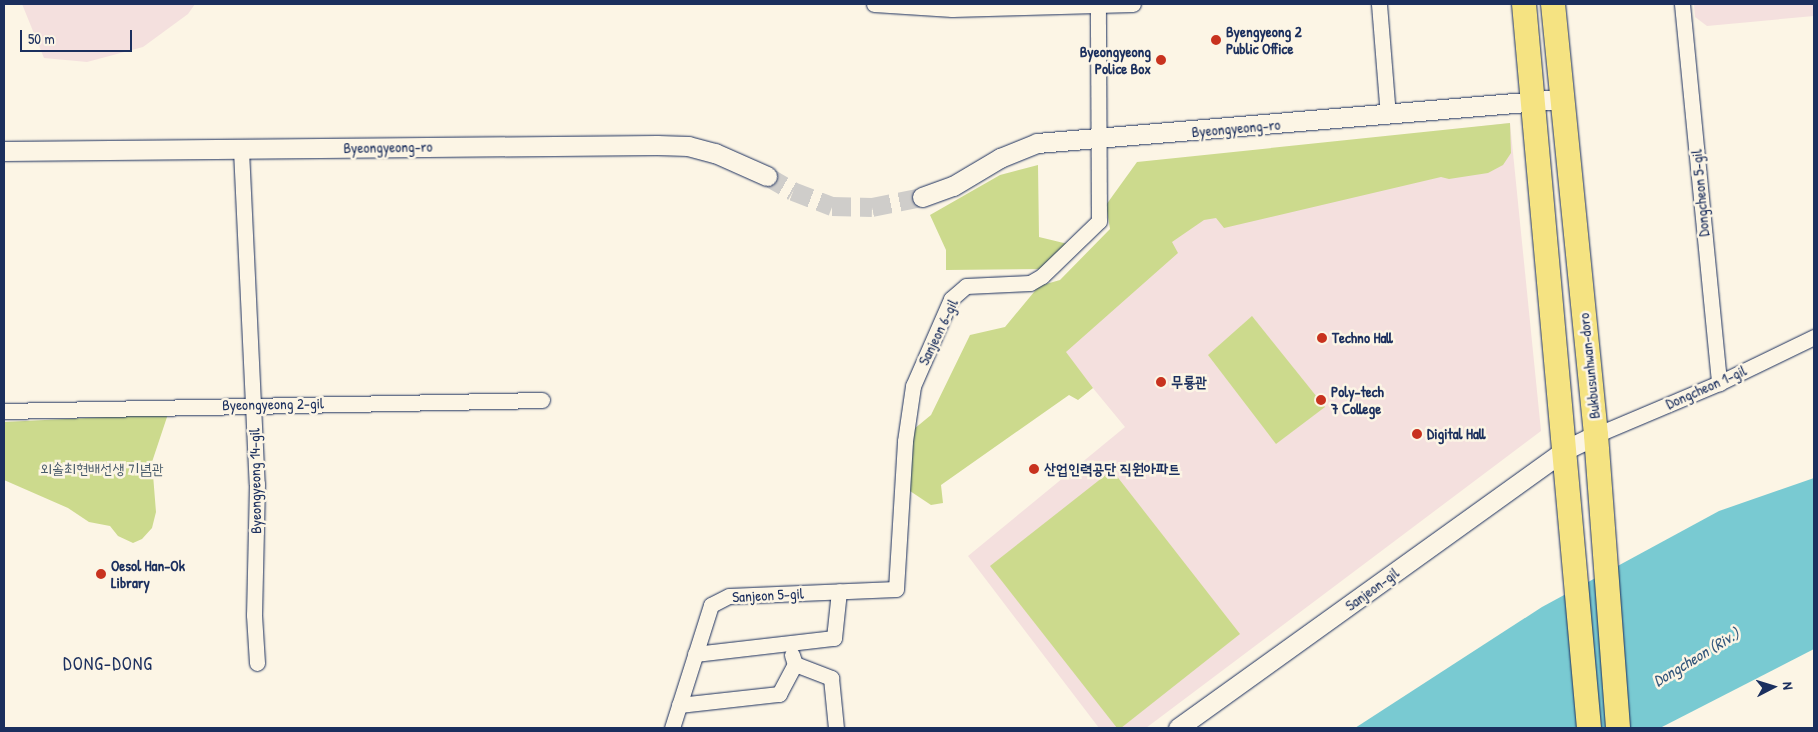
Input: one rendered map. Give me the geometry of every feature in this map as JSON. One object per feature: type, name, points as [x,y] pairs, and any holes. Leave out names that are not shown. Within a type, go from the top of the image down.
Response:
[{"type":"main road","name":"Bukbusunhwan-doro","points":[[1524,4],[1589,728]]},
{"type":"main road","name":"Bukbusunhwan-doro","points":[[1554,4],[1596,435],[1618,728]]},
{"type":"street","points":[[874,4],[952,6],[1133,4]]},
{"type":"street","points":[[1379,4],[1388,114]]},
{"type":"street","name":"Dongcheon 5-gil","points":[[1682,4],[1719,383]]},
{"type":"street","name":"Sanjeon 6-gil","points":[[896,589],[904,441],[912,386],[951,299],[966,286],[1030,283],[1094,227],[1100,213],[1098,5]]},
{"type":"street","name":"Byeongyeong-ro","points":[[922,197],[953,186],[1025,146],[1562,99]]},
{"type":"street","name":"Byeongyeong-ro","points":[[4,151],[240,150],[657,144],[688,146],[715,153],[767,176]]},
{"type":"street","name":"Byeongyeong 14-gil","points":[[240,150],[257,484],[254,615],[257,663]]},
{"type":"street","name":"Dongcheon 1-gil","points":[[1596,435],[1719,383],[1814,337]]},
{"type":"street","name":"Byeongyeong 2-gil","points":[[4,411],[253,404],[542,400]]},
{"type":"street","name":"Sanjeon-gil","points":[[1178,728],[1565,450],[1596,435]]},
{"type":"street","name":"Sanjeon 5-gil","points":[[672,728],[711,605],[728,596],[896,589]]},
{"type":"street","points":[[695,654],[834,638],[839,592]]},
{"type":"street","points":[[679,705],[779,694],[795,664],[789,644]]},
{"type":"street","points":[[795,664],[831,678],[836,728]]},
{"type":"shaded area","points":[[22,4],[195,4],[188,14],[143,47],[87,62],[44,58]]},
{"type":"shaded area","points":[[1694,4],[1814,4],[1814,16],[1707,26],[1695,17]]},
{"type":"shaded area","name":"Poly-tech 7 College","points":[[1510,123],[1541,431],[1146,728],[1099,728],[968,556],[1125,427],[1064,353],[1171,242],[1231,155]]},
{"type":"green space","points":[[1510,123],[1511,153],[1503,165],[1488,173],[1449,179],[1441,177],[1224,228],[1216,218],[1204,220],[1172,242],[1178,253],[1066,352],[1093,388],[1078,400],[1069,395],[941,485],[943,503],[931,505],[907,489],[914,429],[931,415],[970,335],[1005,327],[1039,286],[1060,280],[1110,229],[1106,205],[1137,162]]},
{"type":"green space","points":[[1038,165],[1039,237],[1072,245],[1047,269],[946,270],[946,250],[930,215],[1000,175]]},
{"type":"green space","points":[[1252,316],[1325,407],[1276,444],[1208,355]]},
{"type":"green space","name":"외솔최현배선생 기념관","points":[[168,414],[152,462],[156,512],[152,528],[142,539],[133,543],[118,536],[110,526],[89,522],[68,508],[4,480],[4,422]]},
{"type":"green space","points":[[1112,470],[1240,634],[1121,728],[1117,728],[990,566]]},
{"type":"water","name":"Dongcheon (Riv.)","points":[[1814,478],[1814,649],[1660,728],[1355,728],[1542,607],[1719,511]]},
{"type":"tunnel","points":[[767,176],[793,191],[832,206],[872,207],[922,197]]},
{"type":"place","name":"Byengyeong 2 Public Office","points":[[1216,40]]},
{"type":"place","name":"Byeongyeong Police Box","points":[[1161,60]]},
{"type":"place","name":"Techno Hall","points":[[1322,338]]},
{"type":"place","name":"무룡관","points":[[1161,382]]},
{"type":"place","name":"Poly-tech 7 College","points":[[1321,400]]},
{"type":"place","name":"Digital Hall","points":[[1417,434]]},
{"type":"place","name":"산업인력공단 직원아파트","points":[[1034,469]]},
{"type":"place","name":"Oesol Han-Ok Library","points":[[101,574]]},
{"type":"district","name":"DONG-DONG","points":[[108,664]]}]
